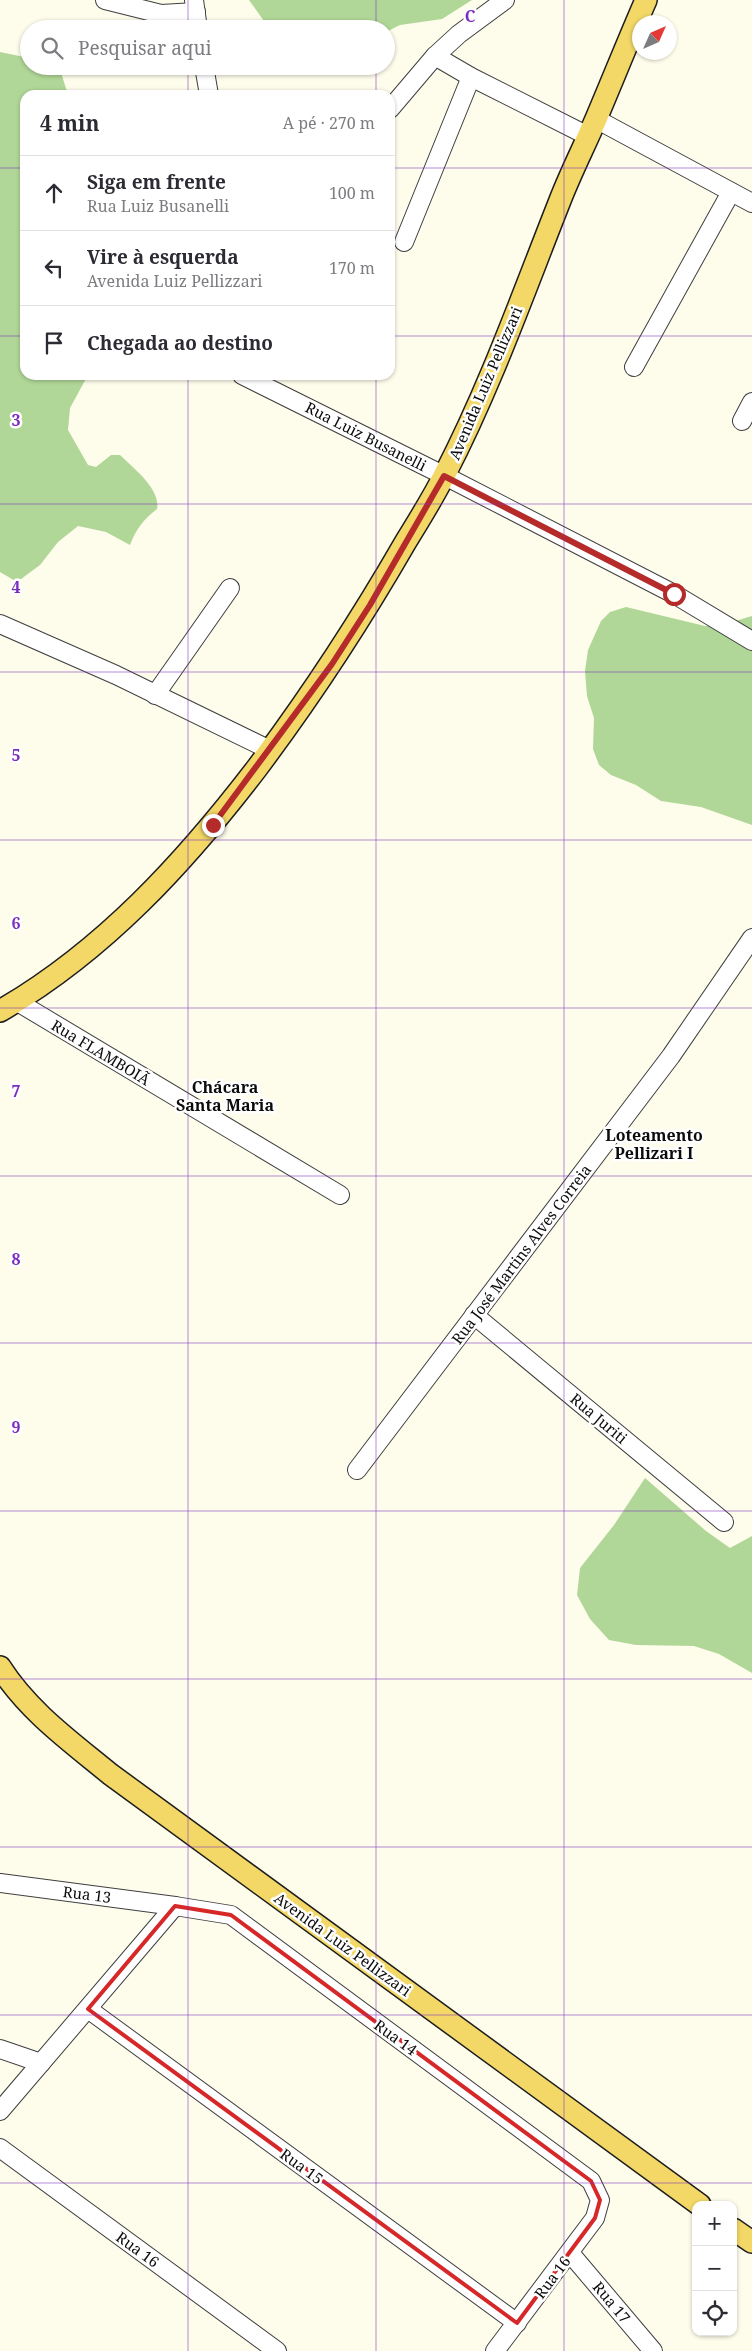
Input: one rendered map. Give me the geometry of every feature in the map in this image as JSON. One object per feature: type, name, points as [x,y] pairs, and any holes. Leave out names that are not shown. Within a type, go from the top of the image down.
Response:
[{"type":"main road","name":"Avenida Luiz Pellizzari","points":[[8,1006],[98,942],[152,893],[213,825],[270,750],[332,664],[370,605],[444,476],[468,425],[522,298],[560,199],[646,0]]},
{"type":"main road","name":"Avenida Luiz Pellizzari","points":[[0,1667],[11,1684],[40,1717],[110,1774],[695,2201]]},
{"type":"main road","points":[[737,2232],[752,2242]]},
{"type":"street","points":[[105,0],[161,14],[196,14]]},
{"type":"street","points":[[395,103],[435,56],[459,34],[505,0]]},
{"type":"street","points":[[435,56],[471,77],[592,128],[752,203]]},
{"type":"street","points":[[206,75],[208,90]]},
{"type":"street","points":[[404,242],[471,77]]},
{"type":"street","points":[[634,367],[731,192]]},
{"type":"street","name":"Rua Luiz Busanelli","points":[[252,380],[674,594],[752,641]]},
{"type":"street","points":[[742,420],[752,402]]},
{"type":"street","points":[[155,695],[230,588]]},
{"type":"street","points":[[0,624],[270,750]]},
{"type":"street","name":"Rua José Martins Alves Correia","points":[[357,1470],[672,1056],[752,938]]},
{"type":"street","name":"Rua FLAMBOIÃ","points":[[8,1006],[340,1195]]},
{"type":"street","name":"Rua Juriti","points":[[474,1315],[724,1522]]},
{"type":"street","name":"Rua 13","points":[[0,1883],[175,1906]]},
{"type":"street","points":[[0,2110],[175,1906]]},
{"type":"street","name":"Rua 14","points":[[175,1906],[231,1915],[591,2181],[600,2200]]},
{"type":"street","name":"Rua 15","points":[[88,2009],[517,2323]]},
{"type":"street","points":[[0,2049],[41,2063]]},
{"type":"street","name":"Rua 16","points":[[0,2148],[277,2351]]},
{"type":"street","name":"Rua 16","points":[[496,2351],[595,2218],[600,2200]]},
{"type":"street","name":"Rua 17","points":[[570,2253],[653,2351]]},
{"type":"highlighted area","points":[[175,1906],[231,1915],[591,2181],[600,2200],[595,2218],[517,2323],[88,2009]]},
{"type":"green space","points":[[249,0],[472,0],[442,19],[400,25],[395,28],[395,20],[263,20]]},
{"type":"green space","points":[[0,52],[20,56],[20,75],[62,75],[66,90],[20,90],[20,380],[85,380],[70,408],[68,430],[88,465],[96,467],[111,455],[120,455],[145,479],[155,494],[157,509],[141,525],[130,545],[106,532],[78,526],[58,542],[40,565],[17,582],[0,572]]},
{"type":"green space","points":[[626,607],[705,626],[722,625],[752,616],[752,825],[701,807],[661,801],[636,785],[611,775],[599,765],[593,749],[594,718],[587,696],[585,671],[588,650],[601,621],[610,612]]},
{"type":"green space","points":[[645,1478],[706,1531],[730,1548],[752,1536],[752,1673],[719,1654],[694,1646],[636,1645],[609,1640],[590,1619],[577,1595],[580,1568],[614,1525]]},
{"type":"district","name":"Chácara Santa Maria","points":[[225,1096]]},
{"type":"district","name":"Loteamento Pellizari I","points":[[654,1144]]},
{"type":"route","points":[[213,825],[332,664],[370,605],[444,476],[674,594]]}]
